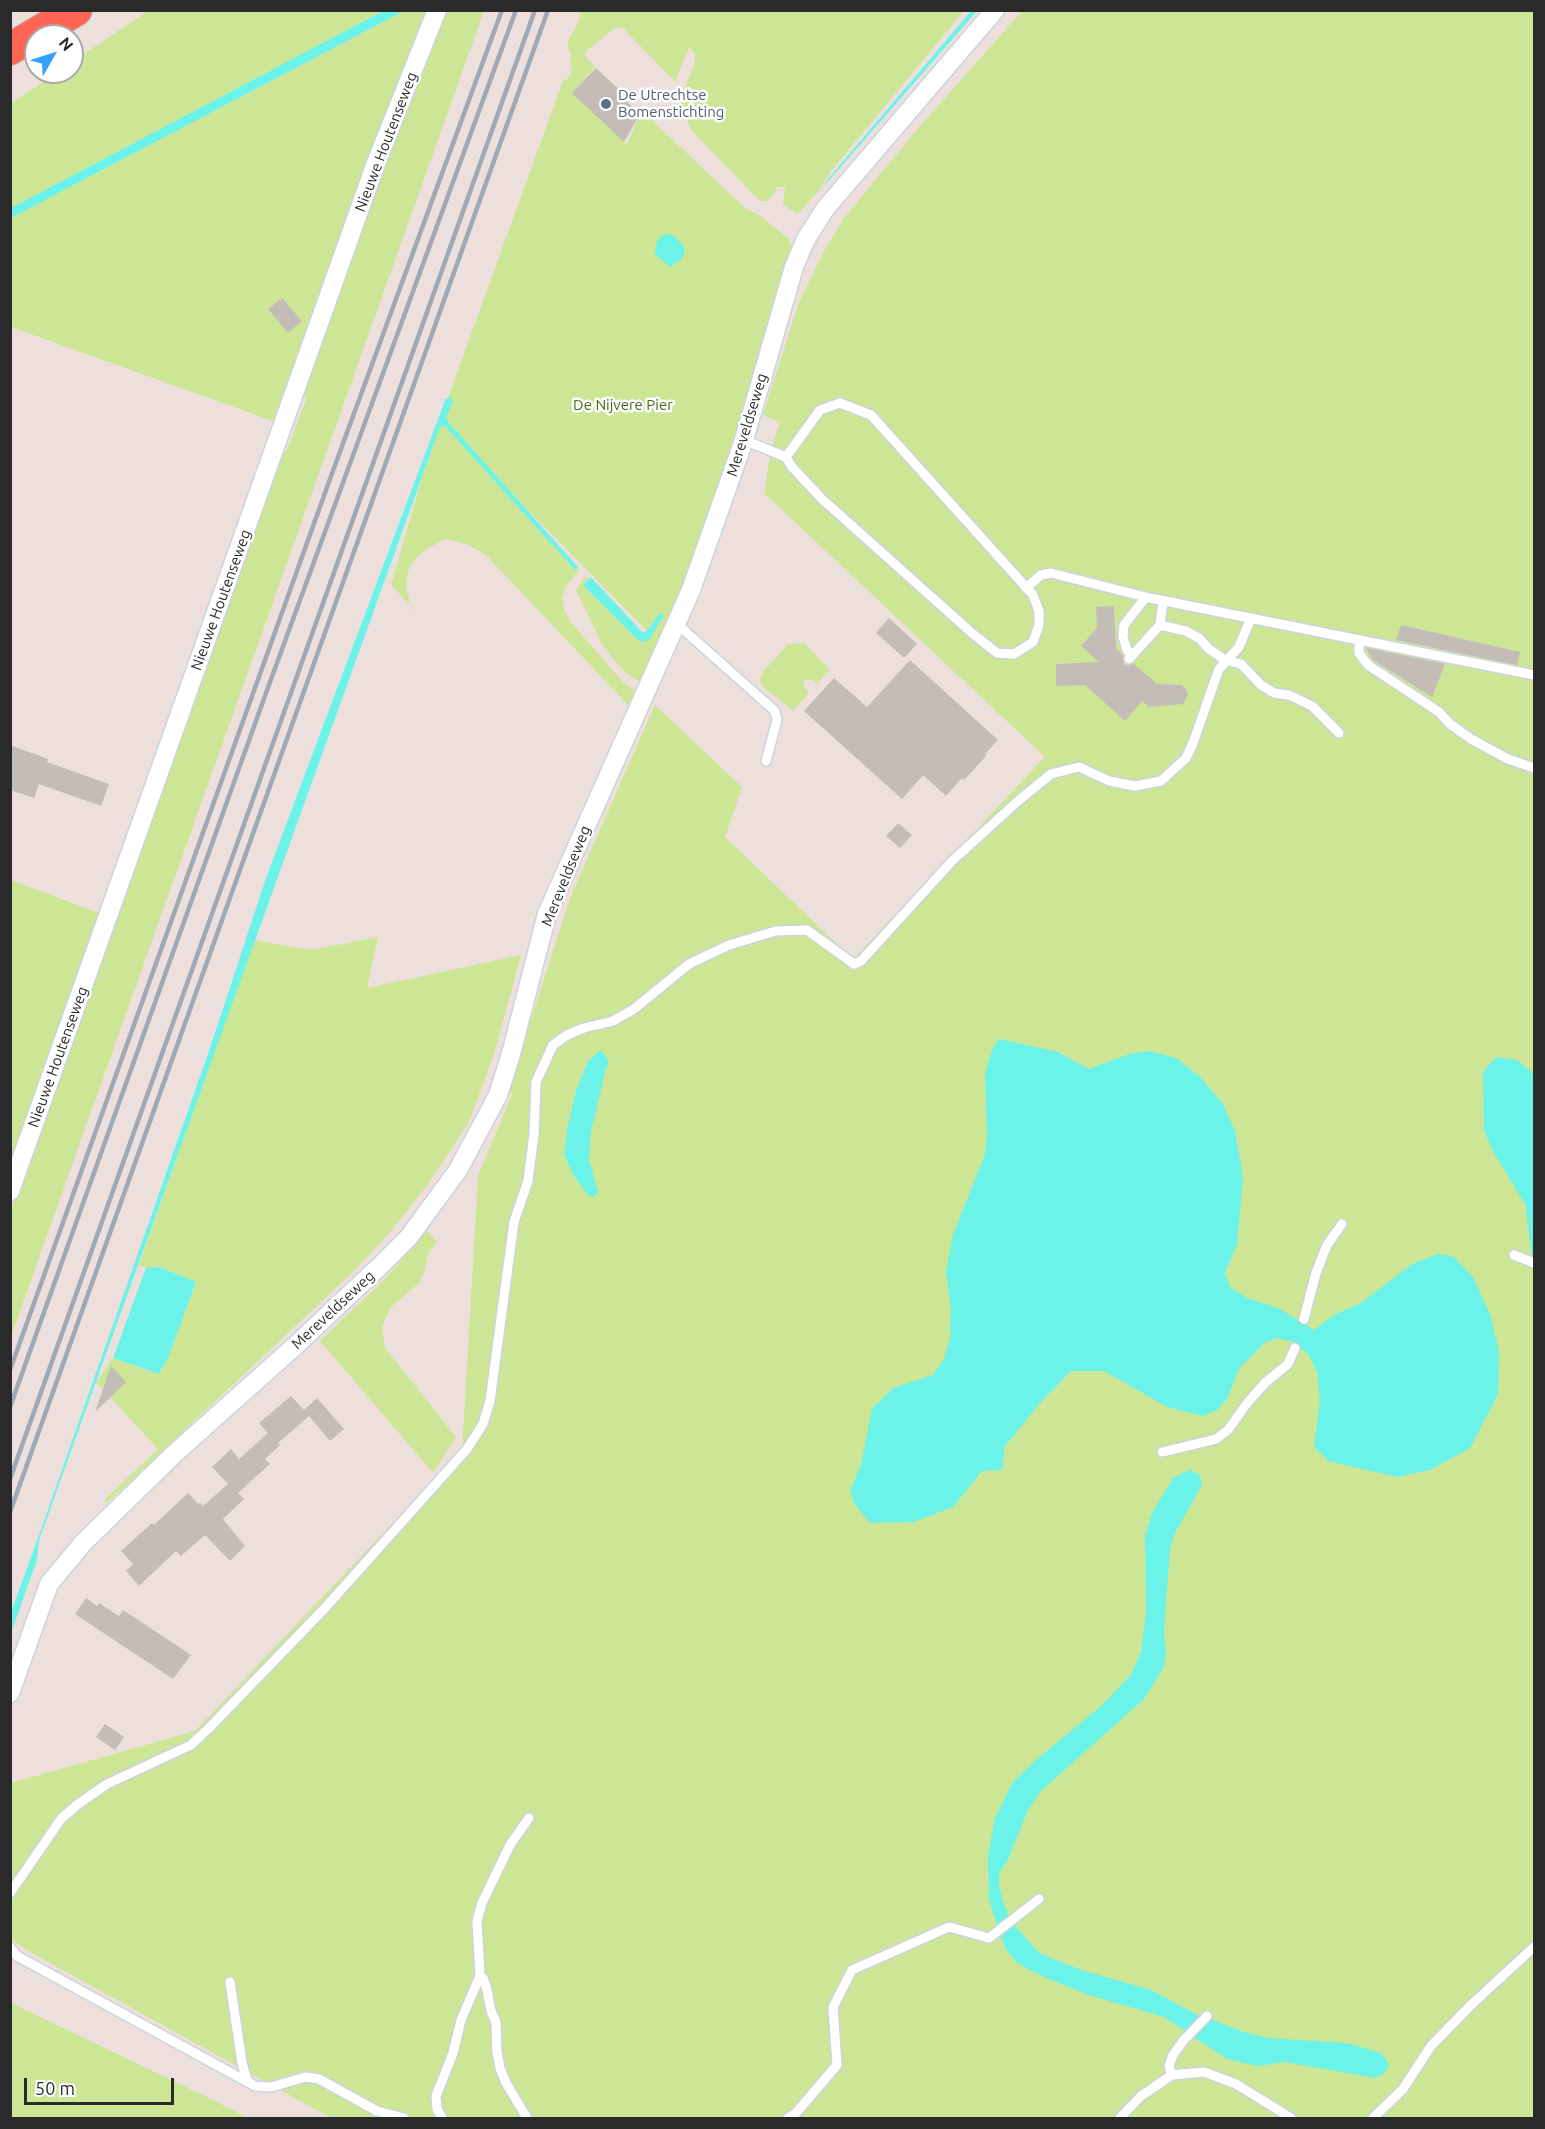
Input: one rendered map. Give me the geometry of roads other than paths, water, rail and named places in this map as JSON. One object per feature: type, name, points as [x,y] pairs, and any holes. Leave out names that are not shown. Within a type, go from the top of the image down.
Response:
[{"type":"highway","points":[[10,49],[76,10]]},
{"type":"street","name":"Nieuwe Houtenseweg","points":[[10,1191],[376,163],[437,10]]},
{"type":"street","name":"Mereveldseweg","points":[[10,1693],[49,1584],[83,1543],[173,1455],[295,1346],[387,1259],[409,1237],[458,1170],[498,1095],[511,1054],[547,914],[691,590],[744,440],[794,267],[806,239],[825,210],[995,10]]},
{"type":"lane","points":[[744,440],[786,457],[792,467],[822,499],[997,653],[1014,654],[1033,642],[1039,625],[1039,611],[1033,595],[871,415],[840,403],[820,410],[786,457]]},
{"type":"lane","points":[[1026,588],[1041,575],[1051,573],[1163,601],[1534,675]]},
{"type":"lane","points":[[1146,597],[1124,625],[1124,637],[1130,658],[1161,625],[1163,601]]},
{"type":"lane","points":[[10,1893],[61,1820],[77,1805],[107,1784],[191,1745],[203,1734],[325,1608],[467,1449],[483,1424],[490,1401],[514,1222],[528,1181],[534,1134],[536,1082],[553,1045],[567,1035],[613,1021],[634,1009],[689,964],[729,945],[776,932],[807,930],[854,964],[861,961],[952,861],[1051,774],[1079,767],[1109,781],[1135,786],[1161,781],[1186,758],[1213,683],[1226,660],[1239,647],[1251,618]]},
{"type":"lane","points":[[677,624],[775,711],[777,720],[766,761]]},
{"type":"lane","points":[[1161,625],[1185,631],[1200,639],[1209,649],[1226,660],[1241,664],[1261,685],[1274,693],[1289,695],[1312,706],[1340,733]]},
{"type":"lane","points":[[1359,640],[1359,653],[1368,665],[1439,712],[1450,724],[1471,739],[1508,759],[1534,768]]},
{"type":"lane","points":[[1304,1319],[1319,1263],[1327,1245],[1342,1224]]},
{"type":"lane","points":[[1514,1254],[1534,1263]]},
{"type":"lane","points":[[1162,1452],[1216,1439],[1228,1430],[1266,1382],[1288,1364],[1295,1348]]},
{"type":"lane","points":[[442,2118],[437,2109],[436,2096],[453,2053],[460,2020],[480,1976],[477,1921],[482,1903],[510,1845],[529,1818]]},
{"type":"lane","points":[[788,2118],[796,2113],[837,2065],[833,2007],[852,1970],[949,1927],[989,1938],[1039,1899]]},
{"type":"lane","points":[[10,1947],[17,1956],[255,2086],[271,2087],[306,2077],[319,2079],[369,2108],[404,2118]]},
{"type":"lane","points":[[1373,2118],[1403,2089],[1431,2046],[1471,2005],[1534,1947]]},
{"type":"lane","points":[[480,1976],[483,1978],[496,2022],[496,2052],[500,2068],[506,2083],[527,2118]]},
{"type":"lane","points":[[230,1982],[242,2063],[247,2080]]},
{"type":"lane","points":[[1172,2075],[1169,2066],[1173,2055],[1207,2016]]},
{"type":"lane","points":[[1120,2118],[1141,2096],[1172,2075],[1203,2072],[1236,2084],[1291,2118]]},
{"type":"water","points":[[383,11],[404,11],[11,218],[11,208]]},
{"type":"water","points":[[971,11],[977,11],[824,186],[828,179]]},
{"type":"water","points":[[667,234],[674,236],[684,247],[685,253],[670,267],[655,254],[657,241],[661,236]]},
{"type":"water","points":[[449,396],[453,401],[446,418],[448,422],[578,567],[575,570],[445,426],[440,427],[39,1540],[37,1560],[11,1633],[11,1612],[209,1051],[266,878],[446,398],[448,399]]},
{"type":"water","points":[[591,577],[642,632],[647,631],[660,613],[664,615],[649,640],[642,642],[638,640],[583,585]]},
{"type":"water","points":[[999,1039],[1058,1052],[1089,1069],[1129,1054],[1150,1051],[1176,1058],[1200,1077],[1223,1104],[1235,1131],[1243,1177],[1237,1245],[1225,1273],[1230,1287],[1249,1299],[1278,1308],[1314,1330],[1334,1315],[1361,1303],[1412,1264],[1438,1254],[1454,1257],[1473,1277],[1490,1314],[1499,1351],[1498,1394],[1470,1448],[1430,1470],[1397,1477],[1328,1461],[1314,1446],[1320,1401],[1317,1372],[1308,1354],[1293,1342],[1277,1338],[1264,1343],[1239,1369],[1227,1399],[1217,1410],[1203,1416],[1167,1407],[1104,1371],[1071,1371],[1041,1402],[1005,1446],[1002,1470],[982,1471],[953,1507],[914,1522],[870,1523],[854,1503],[850,1490],[861,1465],[872,1409],[893,1388],[933,1375],[944,1359],[950,1338],[951,1309],[946,1272],[953,1235],[985,1154],[987,1135],[985,1073],[992,1050]]},
{"type":"water","points":[[601,1050],[609,1061],[591,1132],[589,1160],[598,1193],[593,1197],[588,1195],[574,1176],[564,1155],[576,1091],[588,1061]]},
{"type":"water","points":[[1496,1057],[1517,1060],[1534,1074],[1534,1257],[1532,1257],[1525,1204],[1494,1153],[1484,1131],[1483,1072]]},
{"type":"water","points":[[159,1267],[196,1282],[168,1358],[159,1374],[113,1358],[146,1268]]},
{"type":"water","points":[[1190,1470],[1200,1475],[1202,1485],[1175,1533],[1170,1549],[1164,1630],[1166,1654],[1164,1667],[1144,1699],[1040,1792],[1028,1810],[1007,1862],[999,1873],[999,1887],[1006,1910],[1017,1928],[1039,1953],[1081,1970],[1151,1990],[1196,2014],[1244,2032],[1268,2038],[1347,2043],[1381,2053],[1389,2064],[1382,2075],[1375,2078],[1285,2062],[1257,2066],[1227,2059],[1164,2017],[1089,1995],[1046,1978],[1017,1963],[1005,1948],[989,1900],[988,1856],[995,1818],[1012,1783],[1101,1706],[1130,1676],[1141,1652],[1146,1613],[1145,1536],[1152,1513],[1173,1478]]},
{"type":"railway","points":[[10,1370],[330,479],[502,10]]},
{"type":"railway","points":[[10,1407],[266,693],[516,10]]},
{"type":"railway","points":[[10,1479],[535,10]]},
{"type":"railway","points":[[10,1512],[548,10]]},
{"type":"place","name":"De Utrechtse Bomenstichting","points":[[606,104]]},
{"type":"park label","name":"De Nijvere Pier","points":[[623,405]]}]
